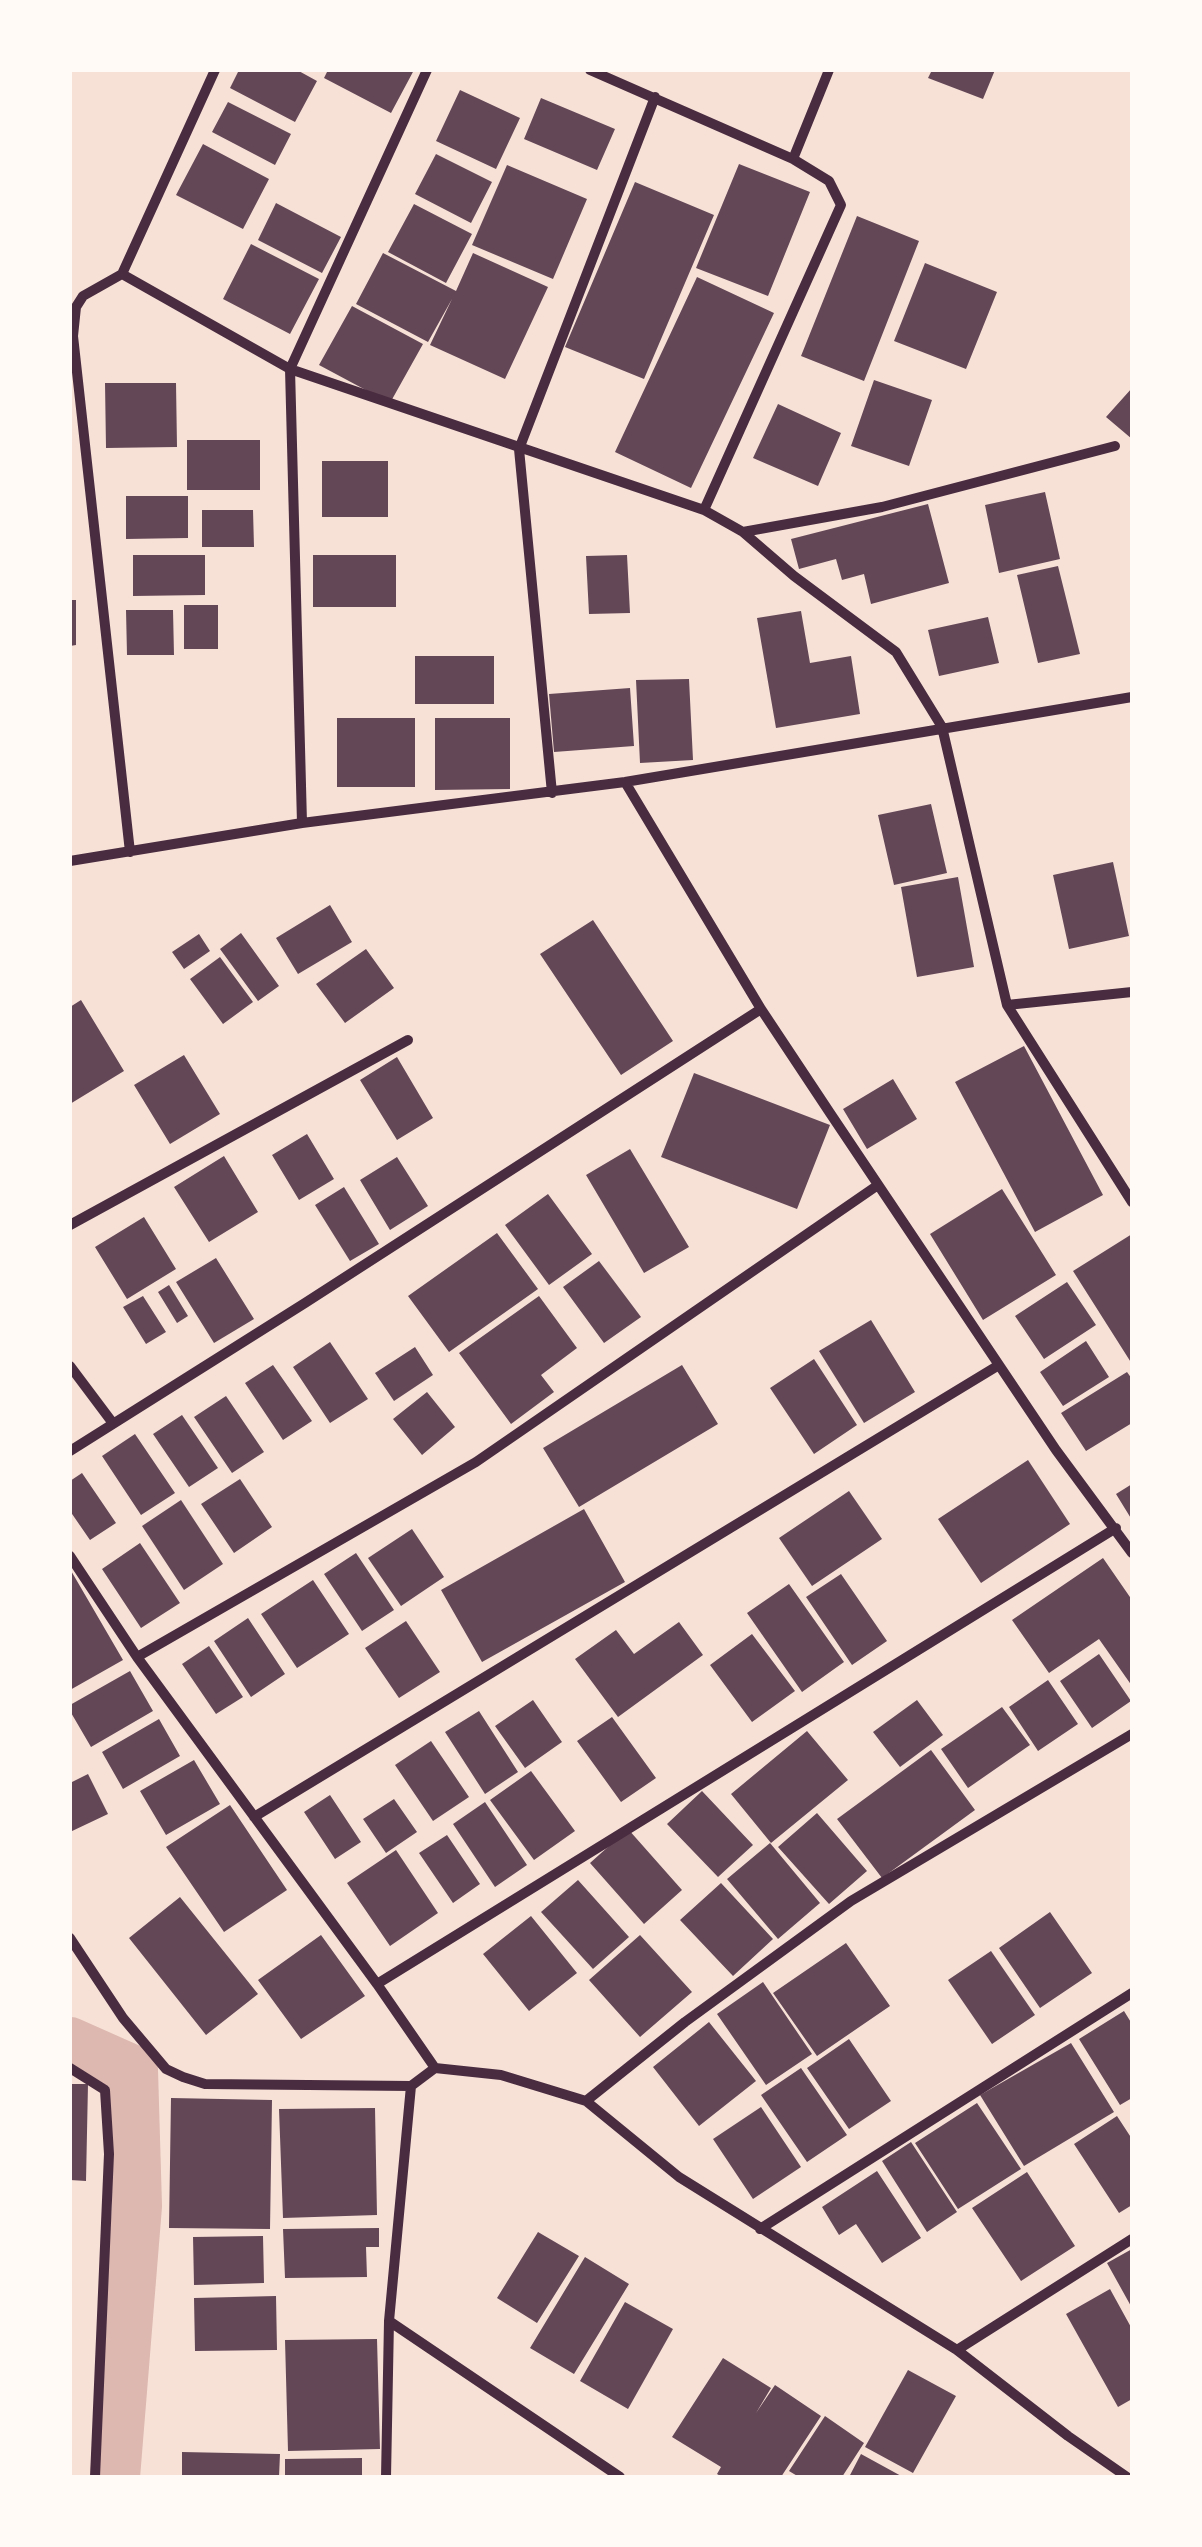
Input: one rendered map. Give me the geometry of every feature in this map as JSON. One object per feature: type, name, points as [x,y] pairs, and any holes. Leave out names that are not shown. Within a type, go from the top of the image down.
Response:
[{"type":"street","points":[[130,852],[74,336],[76,307],[83,296],[122,274],[216,70]]},
{"type":"street","points":[[302,823],[290,369],[427,70]]},
{"type":"street","points":[[590,70],[793,159],[829,181],[841,205],[704,510]]},
{"type":"street","points":[[793,159],[829,70]]},
{"type":"street","points":[[552,793],[519,449],[655,97]]},
{"type":"street","points":[[122,274],[290,369],[704,510],[742,532],[896,652],[942,727],[1007,1006],[1132,1202]]},
{"type":"street","points":[[742,532],[882,506],[1115,446]]},
{"type":"street","points":[[70,861],[302,823],[626,782],[1132,698]]},
{"type":"street","points":[[626,782],[761,1008],[1056,1450],[1132,1553]]},
{"type":"street","points":[[1007,1006],[1132,992]]},
{"type":"street","points":[[70,1451],[761,1008]]},
{"type":"street","points":[[70,1224],[408,1040]]},
{"type":"street","points":[[138,1657],[476,1462],[878,1184]]},
{"type":"street","points":[[254,1817],[999,1365]]},
{"type":"street","points":[[70,1366],[112,1422]]},
{"type":"street","points":[[377,1984],[1116,1528]]},
{"type":"street","points":[[70,1556],[138,1657],[435,2068]]},
{"type":"street","points":[[586,2101],[685,2022],[851,1900],[1132,1734]]},
{"type":"street","points":[[70,1938],[122,2018],[166,2069],[183,2078],[206,2084],[411,2086],[435,2068],[500,2075],[586,2101],[679,2178],[957,2350],[1128,2477]]},
{"type":"street","points":[[760,2229],[1132,1993]]},
{"type":"street","points":[[70,2068],[105,2090],[106,2106],[108,2154],[95,2477]]},
{"type":"street","points":[[386,2477],[389,2321],[411,2086]]},
{"type":"street","points":[[957,2350],[1132,2239]]},
{"type":"street","points":[[389,2321],[620,2477]]},
{"type":"building","points":[[239,70],[297,70],[317,81],[295,122],[230,88]]},
{"type":"building","points":[[328,70],[414,70],[391,113],[324,78]]},
{"type":"building","points":[[932,70],[995,70],[983,99],[928,78]]},
{"type":"building","points":[[460,90],[520,118],[496,169],[436,141]]},
{"type":"building","points":[[541,98],[615,129],[597,170],[524,139]]},
{"type":"building","points":[[228,102],[291,134],[275,165],[212,132]]},
{"type":"building","points":[[203,144],[269,179],[243,229],[176,195]]},
{"type":"building","points":[[436,154],[492,182],[471,223],[415,194]]},
{"type":"building","points":[[739,164],[810,192],[768,296],[696,268]]},
{"type":"building","points":[[507,165],[587,199],[553,279],[472,245]]},
{"type":"building","points":[[635,182],[714,215],[644,379],[565,347]]},
{"type":"building","points":[[276,203],[341,237],[322,273],[258,240]]},
{"type":"building","points":[[414,204],[472,234],[446,283],[388,252]]},
{"type":"building","points":[[857,216],[919,241],[864,381],[801,356]]},
{"type":"building","points":[[251,244],[319,279],[290,334],[223,299]]},
{"type":"building","points":[[383,253],[456,291],[473,253],[548,287],[505,379],[430,345],[452,299],[428,342],[356,304]]},
{"type":"building","points":[[925,263],[997,292],[966,369],[894,341]]},
{"type":"building","points":[[697,277],[774,313],[691,488],[615,452]]},
{"type":"building","points":[[352,306],[423,344],[390,403],[319,365]]},
{"type":"building","points":[[874,380],[932,400],[909,466],[851,446]]},
{"type":"building","points":[[105,383],[176,383],[177,447],[106,448]]},
{"type":"building","points":[[1132,388],[1132,439],[1106,417]]},
{"type":"building","points":[[778,404],[841,433],[818,486],[753,458]]},
{"type":"building","points":[[187,440],[260,440],[260,490],[187,490]]},
{"type":"building","points":[[322,461],[388,461],[388,517],[322,517]]},
{"type":"building","points":[[1045,492],[1060,559],[999,573],[985,505]]},
{"type":"building","points":[[126,496],[188,496],[188,538],[126,539]]},
{"type":"building","points":[[928,504],[949,583],[871,604],[864,574],[842,580],[836,559],[799,569],[791,539]]},
{"type":"building","points":[[202,510],[253,510],[254,547],[202,547]]},
{"type":"building","points":[[133,555],[205,555],[205,595],[133,596]]},
{"type":"building","points":[[313,555],[396,555],[396,607],[313,607]]},
{"type":"building","points":[[627,555],[630,613],[589,614],[586,556]]},
{"type":"building","points":[[1058,566],[1080,654],[1038,663],[1017,575]]},
{"type":"building","points":[[70,600],[76,600],[76,645],[70,646]]},
{"type":"building","points":[[184,605],[218,605],[218,649],[184,649]]},
{"type":"building","points":[[126,610],[173,610],[174,655],[127,655]]},
{"type":"building","points":[[801,611],[810,663],[851,656],[860,714],[776,728],[757,618]]},
{"type":"building","points":[[988,617],[999,663],[939,676],[928,630]]},
{"type":"building","points":[[415,656],[494,656],[494,704],[415,704]]},
{"type":"building","points":[[689,679],[693,760],[640,763],[636,680]]},
{"type":"building","points":[[630,688],[634,746],[554,752],[549,694]]},
{"type":"building","points":[[337,718],[415,718],[415,787],[337,787]]},
{"type":"building","points":[[435,718],[510,718],[510,789],[435,790]]},
{"type":"building","points":[[931,804],[947,873],[894,885],[878,815]]},
{"type":"building","points":[[1113,862],[1129,936],[1069,949],[1053,875]]},
{"type":"building","points":[[958,877],[974,967],[917,977],[901,887]]},
{"type":"building","points":[[330,905],[352,942],[298,974],[276,938]]},
{"type":"building","points":[[593,920],[673,1041],[621,1075],[540,954]]},
{"type":"building","points":[[241,933],[279,986],[258,1001],[220,949]]},
{"type":"building","points":[[199,934],[210,951],[184,969],[172,952]]},
{"type":"building","points":[[366,949],[394,988],[345,1023],[316,984]]},
{"type":"building","points":[[220,957],[253,1002],[223,1024],[190,979]]},
{"type":"building","points":[[81,1000],[124,1071],[70,1104],[70,1007]]},
{"type":"building","points":[[1024,1046],[1103,1195],[1035,1232],[955,1082]]},
{"type":"building","points":[[184,1055],[220,1114],[170,1144],[134,1085]]},
{"type":"building","points":[[397,1057],[433,1118],[397,1140],[360,1080]]},
{"type":"building","points":[[694,1073],[830,1125],[797,1209],[661,1157]]},
{"type":"building","points":[[893,1079],[917,1119],[867,1149],[843,1109]]},
{"type":"building","points":[[307,1134],[334,1179],[299,1200],[272,1155]]},
{"type":"building","points":[[630,1149],[689,1247],[644,1273],[586,1175]]},
{"type":"building","points":[[224,1156],[258,1212],[209,1242],[174,1187]]},
{"type":"building","points":[[397,1157],[428,1206],[390,1230],[360,1180]]},
{"type":"building","points":[[344,1187],[379,1244],[350,1261],[315,1205]]},
{"type":"building","points":[[1002,1189],[1056,1275],[983,1320],[930,1234]]},
{"type":"building","points":[[548,1194],[592,1254],[549,1285],[505,1225]]},
{"type":"building","points":[[144,1217],[176,1269],[127,1299],[95,1247]]},
{"type":"building","points":[[497,1233],[538,1289],[449,1352],[408,1296]]},
{"type":"building","points":[[1132,1234],[1132,1364],[1073,1271]]},
{"type":"building","points":[[216,1258],[254,1319],[214,1343],[176,1282]]},
{"type":"building","points":[[599,1261],[641,1317],[604,1343],[563,1287]]},
{"type":"building","points":[[1067,1282],[1096,1325],[1044,1359],[1015,1316]]},
{"type":"building","points":[[169,1285],[188,1316],[177,1323],[158,1292]]},
{"type":"building","points":[[143,1296],[166,1332],[146,1344],[123,1307]]},
{"type":"building","points":[[539,1296],[577,1348],[541,1375],[554,1392],[511,1424],[459,1353]]},
{"type":"building","points":[[871,1320],[915,1392],[864,1423],[819,1351]]},
{"type":"building","points":[[1086,1341],[1109,1377],[1063,1406],[1040,1372]]},
{"type":"building","points":[[330,1342],[368,1399],[330,1423],[293,1367]]},
{"type":"building","points":[[415,1347],[433,1375],[394,1401],[375,1373]]},
{"type":"building","points":[[814,1359],[857,1425],[814,1454],[770,1388]]},
{"type":"building","points":[[273,1365],[312,1421],[283,1440],[245,1383]]},
{"type":"building","points":[[682,1365],[718,1424],[579,1507],[543,1448]]},
{"type":"building","points":[[1127,1372],[1132,1379],[1132,1423],[1086,1451],[1061,1413]]},
{"type":"building","points":[[427,1392],[455,1427],[422,1455],[393,1419]]},
{"type":"building","points":[[226,1396],[264,1452],[232,1473],[194,1417]]},
{"type":"building","points":[[182,1415],[218,1468],[189,1487],[153,1434]]},
{"type":"building","points":[[135,1434],[175,1493],[141,1515],[102,1456]]},
{"type":"building","points":[[1028,1460],[1070,1524],[981,1583],[938,1519]]},
{"type":"building","points":[[82,1473],[116,1523],[90,1540],[70,1511],[70,1481]]},
{"type":"building","points":[[240,1479],[272,1527],[234,1553],[201,1504]]},
{"type":"building","points":[[1132,1484],[1132,1520],[1116,1494]]},
{"type":"building","points":[[849,1491],[882,1539],[812,1586],[779,1538]]},
{"type":"building","points":[[181,1500],[223,1564],[184,1590],[142,1526]]},
{"type":"building","points":[[584,1509],[625,1582],[482,1662],[441,1590]]},
{"type":"building","points":[[412,1529],[444,1577],[401,1606],[368,1558]]},
{"type":"building","points":[[140,1543],[180,1603],[141,1628],[102,1569]]},
{"type":"building","points":[[356,1553],[394,1610],[362,1631],[324,1574]]},
{"type":"building","points":[[1103,1558],[1132,1600],[1132,1686],[1099,1639],[1049,1673],[1012,1620]]},
{"type":"building","points":[[70,1569],[123,1660],[70,1690]]},
{"type":"building","points":[[841,1574],[887,1641],[852,1665],[806,1597]]},
{"type":"building","points":[[313,1580],[349,1634],[297,1668],[261,1614]]},
{"type":"building","points":[[789,1584],[844,1662],[802,1692],[747,1613]]},
{"type":"building","points":[[248,1618],[285,1674],[251,1697],[214,1641]]},
{"type":"building","points":[[406,1621],[440,1672],[399,1698],[365,1648]]},
{"type":"building","points":[[679,1622],[703,1655],[618,1717],[575,1659],[616,1630],[634,1654]]},
{"type":"building","points":[[752,1634],[795,1691],[752,1722],[710,1665]]},
{"type":"building","points":[[209,1646],[243,1697],[216,1714],[182,1664]]},
{"type":"building","points":[[1099,1654],[1131,1701],[1092,1728],[1060,1681]]},
{"type":"building","points":[[130,1671],[153,1711],[91,1747],[70,1705]]},
{"type":"building","points":[[1048,1680],[1078,1724],[1038,1751],[1009,1707]]},
{"type":"building","points":[[533,1700],[562,1742],[525,1768],[495,1726]]},
{"type":"building","points":[[917,1700],[943,1735],[900,1767],[873,1732]]},
{"type":"building","points":[[1002,1707],[1030,1745],[968,1788],[941,1749]]},
{"type":"building","points":[[479,1711],[518,1772],[485,1794],[445,1732]]},
{"type":"building","points":[[612,1717],[656,1778],[621,1802],[577,1741]]},
{"type":"building","points":[[159,1719],[180,1756],[123,1789],[102,1752]]},
{"type":"building","points":[[807,1731],[848,1780],[771,1843],[731,1794]]},
{"type":"building","points":[[431,1741],[469,1797],[433,1821],[395,1765]]},
{"type":"building","points":[[931,1750],[975,1810],[882,1878],[837,1819]]},
{"type":"building","points":[[194,1760],[220,1804],[166,1835],[140,1791]]},
{"type":"building","points":[[531,1771],[575,1831],[534,1860],[490,1800]]},
{"type":"building","points":[[88,1774],[108,1814],[70,1832],[70,1783]]},
{"type":"building","points":[[702,1791],[753,1845],[718,1877],[667,1824]]},
{"type":"building","points":[[330,1795],[361,1842],[335,1859],[304,1812]]},
{"type":"building","points":[[394,1799],[417,1832],[386,1853],[363,1819]]},
{"type":"building","points":[[485,1802],[527,1865],[495,1887],[453,1824]]},
{"type":"building","points":[[230,1805],[287,1890],[224,1932],[166,1847]]},
{"type":"building","points":[[817,1813],[867,1871],[829,1904],[778,1847]]},
{"type":"building","points":[[628,1829],[682,1890],[644,1924],[590,1863]]},
{"type":"building","points":[[447,1835],[480,1884],[453,1903],[419,1853]]},
{"type":"building","points":[[770,1843],[820,1903],[778,1939],[727,1879]]},
{"type":"building","points":[[396,1850],[438,1913],[390,1946],[347,1883]]},
{"type":"building","points":[[578,1880],[629,1937],[593,1969],[541,1912]]},
{"type":"building","points":[[721,1883],[773,1939],[733,1976],[680,1920]]},
{"type":"building","points":[[180,1897],[258,1994],[206,2035],[129,1938]]},
{"type":"building","points":[[1050,1912],[1092,1973],[1040,2008],[999,1948]]},
{"type":"building","points":[[531,1916],[577,1973],[529,2011],[483,1954]]},
{"type":"building","points":[[321,1935],[365,1996],[301,2039],[258,1980]]},
{"type":"building","points":[[640,1935],[692,1992],[640,2037],[589,1980]]},
{"type":"building","points":[[846,1943],[890,2006],[817,2056],[773,1993]]},
{"type":"building","points":[[991,1951],[1035,2015],[992,2044],[948,1980]]},
{"type":"building","points":[[763,1982],[812,2054],[766,2085],[717,2014]]},
{"type":"building","points":[[1124,2011],[1132,2024],[1132,2098],[1120,2105],[1079,2039]]},
{"type":"building","points":[[709,2022],[756,2081],[699,2126],[653,2067]]},
{"type":"building","points":[[849,2039],[891,2101],[849,2129],[807,2068]]},
{"type":"building","points":[[1071,2043],[1114,2112],[1024,2166],[980,2095]]},
{"type":"building","points":[[801,2068],[847,2135],[807,2162],[761,2095]]},
{"type":"building","points":[[70,2084],[88,2084],[86,2181],[70,2180]]},
{"type":"building","points":[[171,2098],[272,2100],[270,2229],[169,2228]]},
{"type":"building","points":[[977,2103],[1021,2169],[958,2209],[915,2143]]},
{"type":"building","points":[[761,2107],[801,2167],[753,2199],[713,2139]]},
{"type":"building","points":[[375,2108],[377,2215],[283,2218],[279,2109]]},
{"type":"building","points":[[1117,2116],[1132,2139],[1132,2205],[1119,2213],[1074,2144]]},
{"type":"building","points":[[911,2142],[957,2212],[927,2232],[882,2161]]},
{"type":"building","points":[[877,2171],[921,2238],[882,2263],[856,2224],[839,2235],[822,2207]]},
{"type":"building","points":[[1027,2172],[1075,2246],[1021,2281],[972,2208]]},
{"type":"building","points":[[379,2228],[379,2247],[366,2247],[367,2277],[285,2278],[283,2229]]},
{"type":"building","points":[[538,2232],[579,2256],[537,2323],[497,2298]]},
{"type":"building","points":[[263,2236],[264,2283],[194,2285],[193,2237]]},
{"type":"building","points":[[1132,2249],[1132,2308],[1107,2263]]},
{"type":"building","points":[[585,2257],[629,2284],[574,2374],[530,2348]]},
{"type":"building","points":[[1110,2289],[1132,2329],[1132,2399],[1118,2407],[1066,2314]]},
{"type":"building","points":[[276,2296],[277,2350],[195,2351],[194,2298]]},
{"type":"building","points":[[625,2302],[673,2329],[628,2409],[580,2381]]},
{"type":"building","points":[[377,2339],[380,2449],[288,2451],[285,2340]]},
{"type":"building","points":[[723,2358],[771,2388],[756,2413],[775,2385],[821,2416],[781,2477],[722,2477],[717,2474],[721,2467],[672,2437]]},
{"type":"building","points":[[908,2370],[956,2396],[913,2473],[865,2447]]},
{"type":"building","points":[[825,2416],[864,2443],[842,2477],[799,2477],[789,2471]]},
{"type":"building","points":[[182,2452],[280,2454],[279,2477],[182,2477]]},
{"type":"building","points":[[861,2454],[903,2477],[849,2477]]},
{"type":"building","points":[[362,2458],[362,2477],[285,2477],[285,2459]]},
{"type":"waterway","points":[[70,2042],[133,2070],[137,2206],[115,2477]]}]
